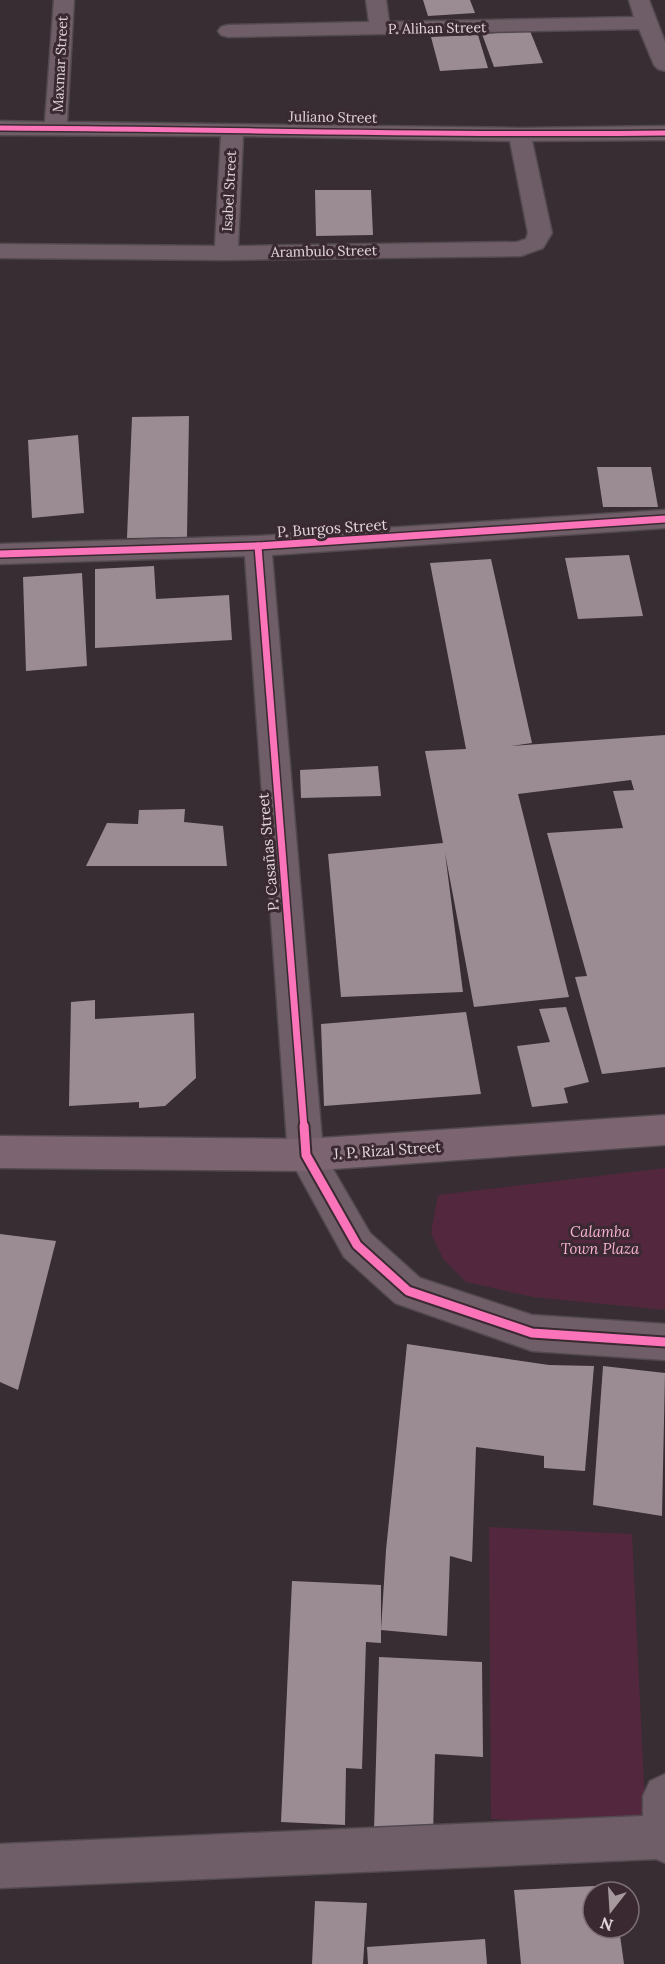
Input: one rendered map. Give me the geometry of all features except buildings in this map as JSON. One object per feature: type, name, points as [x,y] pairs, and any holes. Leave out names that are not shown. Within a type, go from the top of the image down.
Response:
[{"type":"main road","name":"J. P. Rizal Street","points":[[0,1152],[306,1155],[665,1130]]},
{"type":"street","name":"Maxmar Street","points":[[56,128],[64,0]]},
{"type":"street","points":[[376,0],[380,29]]},
{"type":"street","points":[[639,0],[646,23],[665,65]]},
{"type":"street","name":"P. Alihan Street","points":[[228,31],[646,23]]},
{"type":"street","name":"Juliano Street","points":[[0,128],[232,129],[520,135],[665,133]]},
{"type":"street","name":"Isabel Street","points":[[225,253],[232,129]]},
{"type":"street","name":"Arambulo Street","points":[[0,251],[225,253],[521,249],[535,243],[540,233],[520,135]]},
{"type":"street","name":"P. Burgos Street","points":[[0,554],[258,546],[665,519]]},
{"type":"street","name":"P. Casañas Street","points":[[258,546],[306,1155]]},
{"type":"street","points":[[306,1155],[357,1245],[408,1291],[532,1333],[665,1342]]},
{"type":"street","points":[[0,1866],[664,1825]]},
{"type":"green space","name":"Calamba Town Plaza","points":[[665,1168],[665,1310],[533,1297],[466,1282],[443,1259],[431,1233],[438,1195]]},
{"type":"green space","points":[[489,1527],[632,1534],[646,1827],[491,1819]]},
{"type":"cycle path","points":[[0,128],[232,129],[520,135],[665,133]]},
{"type":"cycle path","points":[[0,554],[258,546],[665,519]]},
{"type":"cycle path","points":[[258,546],[306,1155],[357,1245],[408,1291],[532,1333],[665,1342]]}]
